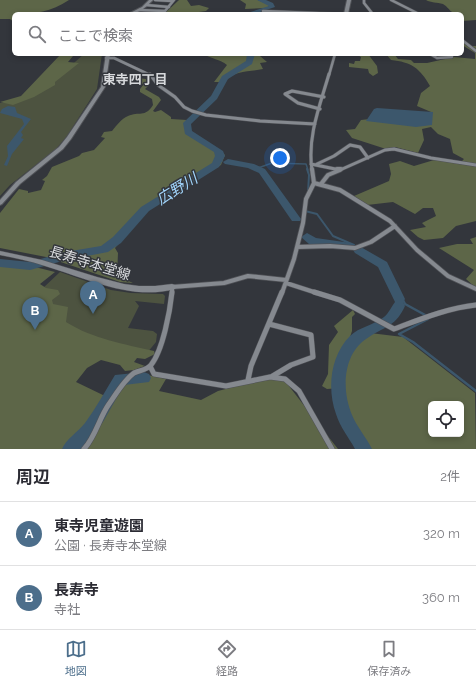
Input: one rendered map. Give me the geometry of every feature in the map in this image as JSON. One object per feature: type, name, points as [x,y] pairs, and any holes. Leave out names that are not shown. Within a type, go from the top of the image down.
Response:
[{"type":"main road","name":"長寿寺本堂線","points":[[0,253],[40,261],[120,288],[142,290],[172,288]]},
{"type":"street","points":[[134,12],[151,0]]},
{"type":"street","points":[[155,0],[173,1]]},
{"type":"street","points":[[346,12],[349,0]]},
{"type":"street","points":[[364,0],[364,3],[371,12]]},
{"type":"street","points":[[391,0],[415,12]]},
{"type":"street","points":[[158,12],[165,11],[173,1]]},
{"type":"street","points":[[146,5],[169,7]]},
{"type":"street","points":[[139,10],[148,12]]},
{"type":"street","points":[[263,11],[280,10],[293,12]]},
{"type":"street","points":[[464,42],[476,51]]},
{"type":"street","points":[[0,203],[18,183],[61,148],[69,138],[103,87],[107,56],[149,73],[158,86],[175,97],[184,107],[192,111],[206,115],[260,121],[315,124]]},
{"type":"street","points":[[248,380],[251,366],[286,282],[297,247],[303,223],[306,199],[314,183],[310,149],[315,124],[324,97],[334,56]]},
{"type":"street","points":[[434,56],[437,58],[452,57]]},
{"type":"street","points":[[320,109],[298,103],[285,94],[292,91],[324,97]]},
{"type":"street","points":[[317,164],[334,156],[350,145],[360,147],[368,158]]},
{"type":"street","points":[[321,184],[328,175],[385,150],[401,149],[431,158],[476,165]]},
{"type":"street","points":[[312,164],[340,170]]},
{"type":"street","points":[[314,183],[340,190],[395,226],[417,250],[448,276],[476,289]]},
{"type":"street","points":[[297,247],[330,246],[354,248],[371,242],[395,226]]},
{"type":"street","points":[[84,449],[91,442],[102,414],[126,382],[134,373],[150,366],[156,355],[172,300],[172,288],[224,283],[248,276],[286,282],[340,300],[394,329],[427,316],[450,311],[458,307],[476,305]]},
{"type":"street","points":[[269,324],[311,335],[312,357],[291,365],[270,377]]},
{"type":"street","points":[[150,366],[154,374],[210,385],[226,386],[248,380],[270,377],[285,379],[299,391],[332,449]]},
{"type":"green space","points":[[0,0],[69,0],[43,12],[12,12],[12,20],[10,19],[0,19]]},
{"type":"green space","points":[[179,0],[187,0],[191,6],[199,5],[209,8],[206,11],[199,12],[166,12]]},
{"type":"green space","points":[[240,0],[258,0],[269,5],[268,8],[245,9],[246,4]]},
{"type":"green space","points":[[426,0],[476,0],[476,20],[464,21],[464,12],[452,12],[443,4]]},
{"type":"green space","points":[[464,42],[469,46],[476,46],[476,221],[456,226],[443,238],[424,240],[410,230],[426,227],[422,223],[436,216],[433,208],[423,208],[415,214],[393,202],[367,205],[354,196],[389,181],[391,174],[389,164],[400,161],[414,166],[434,160],[461,162],[464,159],[453,153],[450,139],[438,134],[431,127],[422,129],[424,140],[418,153],[395,147],[386,149],[352,138],[346,130],[355,129],[361,120],[431,112],[417,106],[421,93],[430,86],[419,70],[404,62],[391,60],[388,56],[396,56],[398,59],[411,60],[414,63],[427,63],[454,57],[475,59],[475,53],[464,46]]},
{"type":"green space","points":[[59,56],[73,56],[68,62],[79,63],[55,82],[55,85],[34,97],[13,105],[0,102],[21,96]]},
{"type":"green space","points":[[82,56],[102,56],[97,89],[67,136],[56,149],[10,185],[0,196],[0,103],[11,102],[48,86]]},
{"type":"green space","points":[[208,56],[260,56],[267,62],[260,63],[263,69],[237,73],[228,78],[225,82],[214,82],[227,65]]},
{"type":"green space","points":[[359,56],[370,56],[377,66],[378,73],[373,76],[369,73],[368,69],[349,67],[349,63],[354,64],[355,61],[360,61],[361,57]]},
{"type":"green space","points":[[126,76],[152,80],[148,81],[150,84],[145,89],[159,97],[161,100],[153,111],[155,112],[161,110],[171,117],[171,119],[187,120],[185,126],[193,138],[215,148],[225,155],[221,165],[151,207],[115,248],[118,253],[117,276],[133,283],[120,282],[46,257],[0,248],[0,213],[19,189],[28,191],[28,193],[41,190],[45,181],[42,180],[47,176],[52,167],[79,156],[82,153],[94,150],[105,138],[101,137],[104,132],[112,131],[121,120],[128,116],[147,112],[153,105],[152,99],[140,92],[140,89],[144,84],[128,81],[123,82],[125,79],[120,78]]},
{"type":"green space","points":[[476,237],[476,288],[466,279],[474,270],[439,248],[457,244],[473,244],[470,239]]},
{"type":"green space","points":[[0,264],[39,268],[55,272],[40,284],[46,288],[58,290],[60,294],[52,300],[53,304],[68,307],[66,322],[98,337],[154,351],[155,354],[145,359],[137,358],[134,362],[145,366],[134,370],[125,371],[120,365],[101,360],[87,368],[76,382],[105,396],[115,382],[143,374],[166,379],[159,391],[201,400],[218,391],[267,378],[285,381],[338,449],[0,449]]},
{"type":"green space","points":[[60,272],[111,290],[131,293],[163,294],[165,296],[164,304],[135,301],[139,306],[128,328],[153,331],[157,334],[156,342],[147,353],[87,337],[53,321],[42,289]]},
{"type":"green space","points":[[353,310],[355,314],[352,317],[352,331],[347,346],[370,333],[403,337],[475,393],[476,449],[371,449],[351,421],[340,388],[327,389],[322,386],[328,374],[329,345],[338,332],[334,326]]},
{"type":"water","points":[[8,106],[15,107],[17,113],[31,119],[21,132],[23,135],[21,138],[24,139],[12,154],[7,166],[4,165],[8,156],[7,146],[24,124],[22,119],[0,113],[2,109]]},
{"type":"water","points":[[374,109],[433,112],[432,125],[416,127],[366,121]]},
{"type":"waterway","name":"広野川","points":[[254,12],[272,7],[271,4],[260,0]]},
{"type":"waterway","name":"広野川","points":[[0,263],[30,266],[65,256],[104,249],[117,240],[145,209],[216,165],[220,156],[218,151],[188,132],[187,123],[214,97],[225,78],[249,62],[250,56]]},
{"type":"waterway","points":[[228,162],[251,166],[262,171],[296,219]]},
{"type":"waterway","points":[[258,168],[272,163],[306,164],[308,170]]},
{"type":"waterway","points":[[307,169],[309,175],[308,193]]},
{"type":"waterway","points":[[305,211],[317,214],[333,236],[354,245]]},
{"type":"waterway","points":[[307,237],[313,241],[347,246]]},
{"type":"waterway","points":[[359,250],[383,265],[399,299]]},
{"type":"waterway","points":[[395,288],[399,290],[400,293]]},
{"type":"waterway","points":[[399,292],[405,304],[427,316]]},
{"type":"waterway","points":[[364,449],[344,415],[339,394],[340,370],[348,348],[355,340],[364,333],[389,320],[399,306]]},
{"type":"waterway","points":[[428,319],[399,334],[413,342],[476,391]]},
{"type":"waterway","points":[[70,449],[77,444],[91,427],[120,379],[144,378]]},
{"type":"place","name":"東寺児童遊園","points":[[93,314]]},
{"type":"place","name":"長寿寺","points":[[35,330]]},
{"type":"district","name":"東寺四丁目","points":[[135,79]]}]
